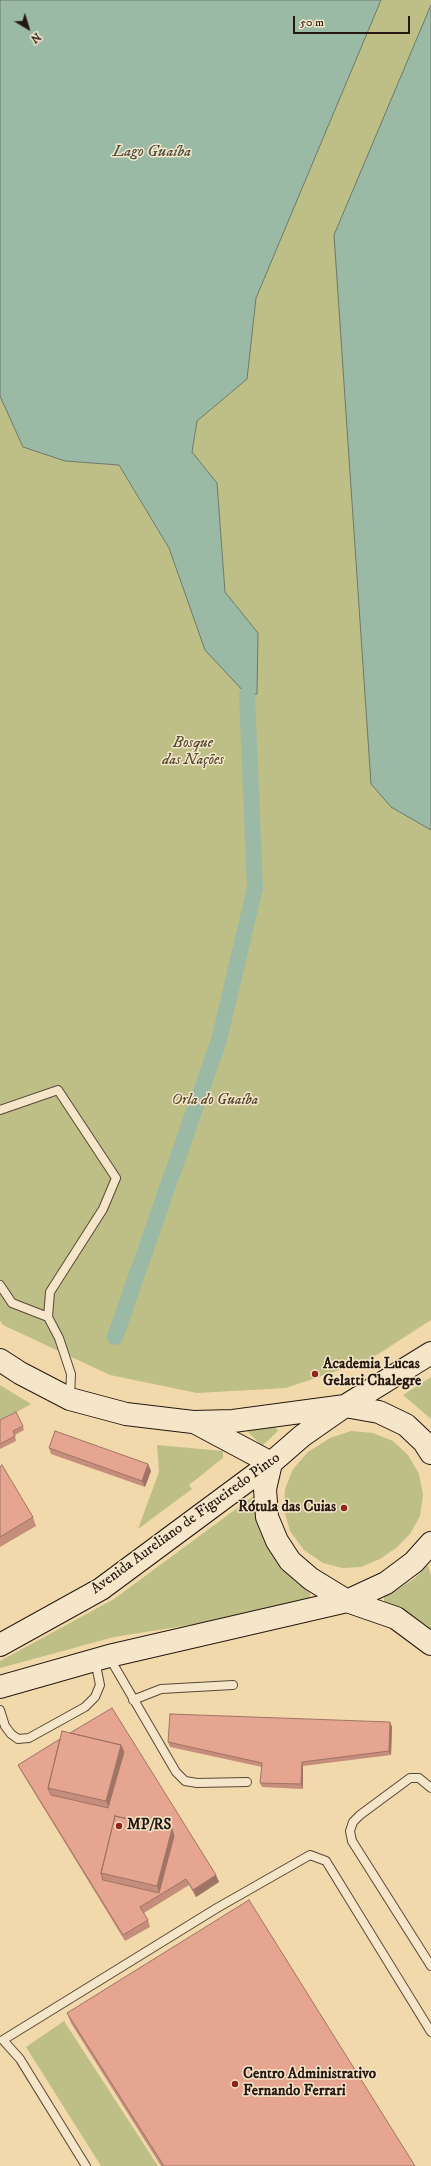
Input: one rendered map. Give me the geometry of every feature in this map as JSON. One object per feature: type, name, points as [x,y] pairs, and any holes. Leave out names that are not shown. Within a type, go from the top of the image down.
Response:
[{"type":"main road","name":"Avenida Aureliano de Figueiredo Pinto","points":[[0,1644],[101,1589],[271,1462],[302,1436],[345,1406],[431,1353]]},
{"type":"main road","points":[[0,1360],[20,1373],[70,1399],[126,1414],[193,1422],[233,1421],[345,1406],[379,1412],[406,1426],[424,1442],[431,1453]]},
{"type":"main road","points":[[193,1422],[271,1462],[265,1489],[267,1517],[277,1541],[290,1561],[305,1574],[347,1601],[396,1618],[431,1644]]},
{"type":"main road","points":[[0,1688],[102,1658],[347,1601],[386,1583],[414,1562],[431,1543]]},
{"type":"lane","points":[[0,1110],[58,1090],[116,1178],[103,1209],[50,1292],[48,1317],[60,1338],[71,1374],[70,1399]]},
{"type":"lane","points":[[0,1285],[12,1304],[48,1317]]},
{"type":"lane","points":[[102,1658],[133,1700],[176,1772],[185,1781],[197,1783],[247,1782]]},
{"type":"lane","points":[[0,1710],[5,1726],[11,1734],[18,1738],[29,1738],[85,1707],[95,1698],[100,1685],[102,1658]]},
{"type":"lane","points":[[133,1700],[161,1689],[233,1685]]},
{"type":"lane","points":[[431,1788],[419,1778],[410,1778],[360,1815],[353,1822],[350,1831],[352,1841],[431,1966]]},
{"type":"lane","points":[[86,2166],[20,2059],[2,2041],[217,1908],[310,1855],[326,1861],[431,2032]]},
{"type":"green space","name":"Orla do Guaíba","points":[[381,0],[431,0],[391,807],[431,830],[431,1320],[369,1360],[286,1388],[197,1393],[110,1375],[3,1325],[0,1321],[0,396],[23,447],[65,461],[119,465],[169,548],[205,650],[258,633],[225,592],[217,483],[192,452],[197,421],[247,379],[256,298]]},
{"type":"green space","points":[[431,1377],[431,1419],[403,1395]]},
{"type":"green space","points":[[0,1385],[31,1404],[0,1421]]},
{"type":"green space","points":[[274,1425],[278,1431],[262,1446],[245,1429]]},
{"type":"green space","points":[[351,1431],[373,1433],[393,1441],[408,1455],[419,1474],[423,1495],[420,1516],[410,1534],[396,1548],[380,1559],[361,1567],[342,1568],[323,1563],[304,1550],[290,1531],[284,1510],[285,1489],[293,1469],[308,1452],[330,1438]]},
{"type":"green space","points":[[157,1445],[223,1451],[223,1458],[189,1485],[192,1489],[138,1529],[159,1472]]},
{"type":"green space","points":[[255,1495],[310,1591],[310,1600],[252,1615],[114,1637],[0,1668],[0,1661],[114,1599]]},
{"type":"green space","points":[[428,1565],[431,1576],[431,1631],[384,1603],[384,1597],[414,1579]]},
{"type":"green space","points":[[64,2021],[158,2166],[101,2166],[26,2047]]},
{"type":"water","name":"Lago Guaíba","points":[[0,0],[381,0],[256,298],[247,379],[197,421],[192,452],[217,483],[225,592],[258,633],[257,694],[247,695],[205,650],[169,548],[119,465],[65,461],[23,447],[0,396]]},
{"type":"water","points":[[431,5],[431,830],[391,807],[371,784],[334,235]]},
{"type":"building","points":[[16,1412],[23,1426],[13,1431],[15,1436],[0,1444],[0,1420]]},
{"type":"building","points":[[55,1431],[148,1464],[142,1481],[49,1448]]},
{"type":"building","points":[[2,1465],[33,1517],[0,1537],[0,1467]]},
{"type":"building","points":[[112,1708],[216,1875],[193,1890],[186,1879],[140,1907],[148,1920],[123,1935],[18,1765],[60,1739],[48,1788],[51,1795],[108,1808],[124,1752],[121,1745],[70,1733]],"holes":[[[115,1816],[172,1829],[174,1836],[159,1893],[103,1880],[101,1873]]]},
{"type":"building","points":[[170,1714],[390,1722],[389,1751],[302,1762],[301,1784],[260,1783],[262,1763],[168,1742]]},
{"type":"building","points":[[62,1731],[121,1745],[106,1801],[48,1788]]},
{"type":"building","points":[[115,1816],[172,1829],[157,1886],[101,1873]]},
{"type":"building","name":"Centro Administrativo Fernando Ferrari","points":[[249,1900],[415,2166],[164,2166],[67,2013]]},
{"type":"waterway","points":[[115,1337],[219,1040],[255,888],[247,695]]},
{"type":"place","name":"Academia Lucas Gelatti Chalegre","points":[[315,1374]]},
{"type":"place","name":"Rótula das Cuias","points":[[344,1508]]},
{"type":"place","name":"MP/RS","points":[[119,1826]]},
{"type":"place","name":"Centro Administrativo Fernando Ferrari","points":[[235,2084]]},
{"type":"park label","name":"Bosque das Nações","points":[[193,752]]}]
